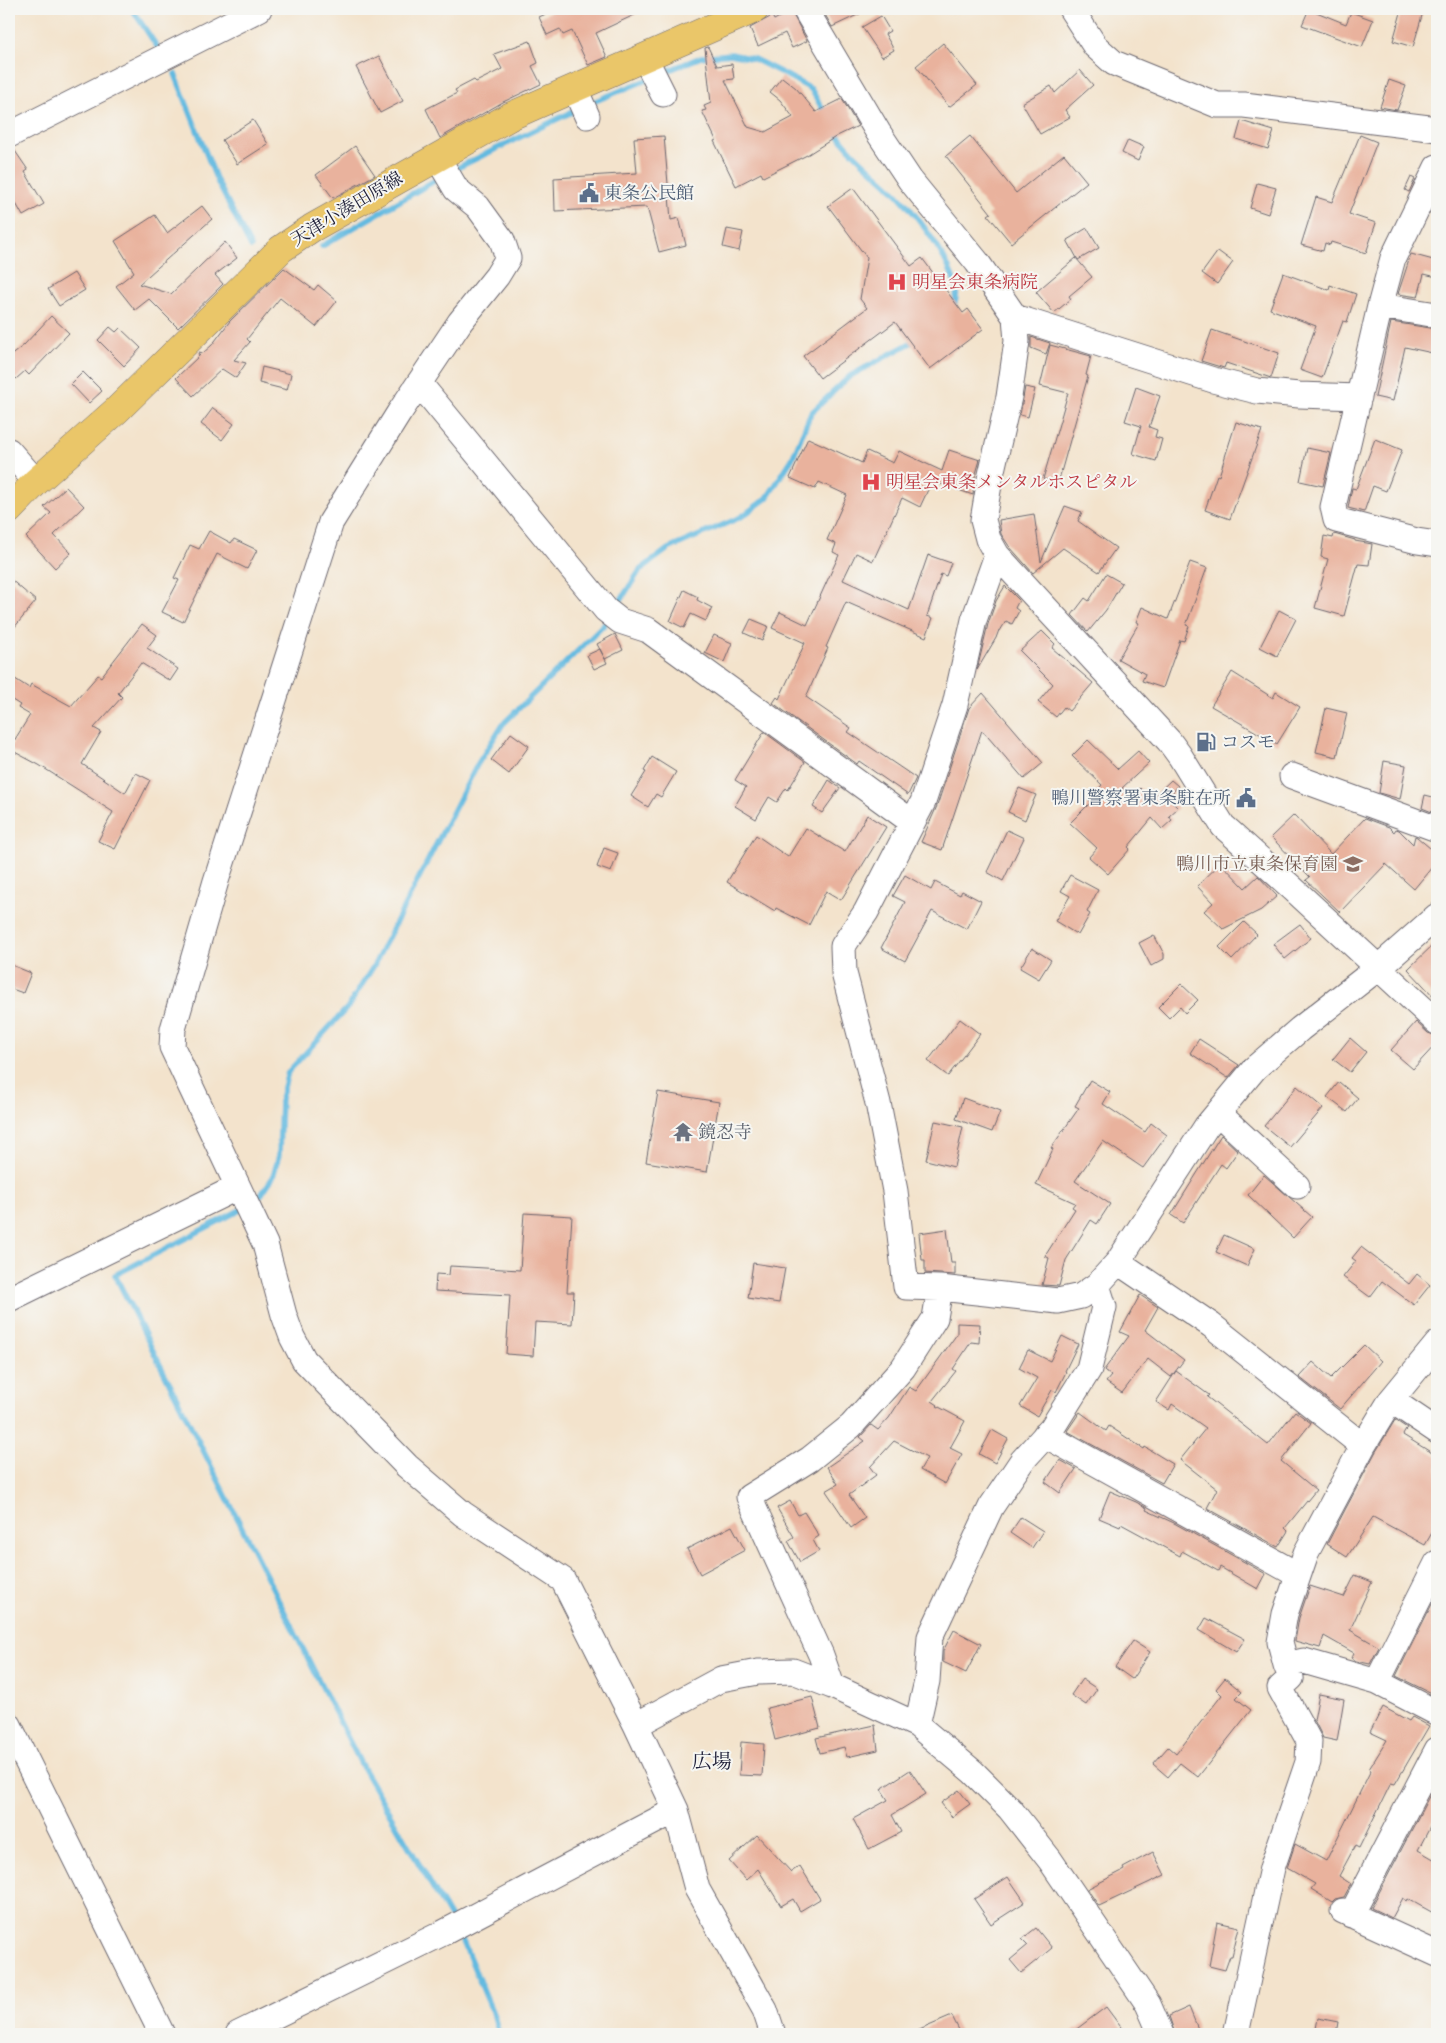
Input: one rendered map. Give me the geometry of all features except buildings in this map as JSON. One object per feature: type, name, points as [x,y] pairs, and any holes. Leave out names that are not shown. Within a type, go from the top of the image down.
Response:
[{"type":"main road","name":"天津小湊田原線","points":[[9,510],[36,482],[117,410],[281,249],[312,228],[443,167],[511,116],[581,101],[755,9]]},
{"type":"street","points":[[9,135],[258,9]]},
{"type":"street","points":[[804,9],[878,132],[910,180],[977,262],[1015,317],[1017,341],[1009,397],[990,479],[983,520],[988,539],[996,555],[1169,741],[1223,826],[1437,1022]]},
{"type":"street","points":[[1071,9],[1095,46],[1114,63],[1217,105],[1244,105],[1437,129]]},
{"type":"street","points":[[648,64],[663,94]]},
{"type":"street","points":[[443,167],[462,195],[478,208],[502,240],[508,258],[497,276],[460,322],[331,522],[216,881],[173,1029],[172,1047],[266,1244],[284,1315],[292,1337],[304,1360],[407,1466],[463,1514],[563,1580],[636,1725],[676,1810],[697,1889],[765,2010],[773,2034]]},
{"type":"street","points":[[1437,167],[1393,258],[1333,507],[1336,520],[1417,541],[1437,544]]},
{"type":"street","points":[[1380,306],[1437,315]]},
{"type":"street","points":[[1015,317],[1213,380],[1256,391],[1359,397]]},
{"type":"street","points":[[419,384],[613,616],[648,630],[912,822]]},
{"type":"street","points":[[9,452],[36,482]]},
{"type":"street","points":[[996,555],[974,620],[956,705],[922,802],[866,912],[843,946],[844,973],[878,1103],[895,1191],[906,1287],[940,1288],[1058,1301],[1081,1296],[1097,1285],[1118,1262],[1206,1127],[1255,1068],[1300,1029],[1378,968],[1437,916]]},
{"type":"street","points":[[1292,776],[1437,829]]},
{"type":"street","points":[[1218,1112],[1297,1186]]},
{"type":"street","points":[[9,1299],[244,1198]]},
{"type":"street","points":[[1118,1262],[1211,1325],[1363,1446]]},
{"type":"street","points":[[917,1726],[927,1681],[930,1637],[940,1610],[990,1506],[1022,1461],[1045,1435],[1090,1369],[1104,1307],[1097,1285]]},
{"type":"street","points":[[832,1686],[821,1655],[749,1497],[810,1459],[851,1426],[903,1368],[930,1327],[935,1318],[940,1288]]},
{"type":"street","points":[[1236,2034],[1272,1868],[1308,1762],[1309,1741],[1280,1688],[1291,1678],[1280,1642],[1285,1614],[1306,1553],[1363,1446],[1391,1400],[1437,1344]]},
{"type":"street","points":[[1391,1400],[1437,1431]]},
{"type":"street","points":[[1045,1435],[1298,1575]]},
{"type":"street","points":[[1377,1682],[1437,1563]]},
{"type":"street","points":[[1286,1665],[1304,1661],[1377,1682],[1437,1713]]},
{"type":"street","points":[[636,1725],[721,1679],[758,1672],[793,1670],[917,1726],[973,1772],[1010,1810],[1045,1853],[1148,2004],[1161,2034]]},
{"type":"street","points":[[9,1726],[162,2034]]},
{"type":"street","points":[[1437,1750],[1347,1913],[1437,1954]]},
{"type":"street","points":[[238,2034],[471,1918],[676,1810]]},
{"type":"waterway","points":[[132,9],[160,51]]},
{"type":"waterway","points":[[660,74],[701,57],[731,54],[754,59],[811,89],[825,113]]},
{"type":"waterway","points":[[175,74],[217,181],[251,247]]},
{"type":"waterway","points":[[588,104],[649,79]]},
{"type":"waterway","points":[[451,171],[578,109]]},
{"type":"waterway","points":[[835,130],[853,153],[908,206],[928,233],[945,261],[957,289],[953,309]]},
{"type":"waterway","points":[[322,246],[441,177]]},
{"type":"waterway","points":[[615,609],[640,570],[668,549],[741,517],[767,498],[792,459],[811,413],[850,376],[916,340]]},
{"type":"waterway","points":[[251,1202],[261,1195],[273,1177],[279,1155],[281,1099],[288,1072],[348,1007],[373,967],[477,765],[503,724],[604,625],[608,618]]},
{"type":"waterway","points":[[242,1209],[115,1275],[364,1770],[453,1922]]},
{"type":"waterway","points":[[459,1932],[494,2016],[499,2034]]},
{"type":"place","name":"東条公民館","points":[[589,193]]},
{"type":"place","name":"明星会東条病院","points":[[897,282]]},
{"type":"place","name":"明星会東条メンタルホスピタル","points":[[871,482]]},
{"type":"place","name":"コスモ","points":[[1206,742]]},
{"type":"place","name":"鴨川警察署東条駐在所","points":[[1246,798]]},
{"type":"place","name":"鴨川市立東条保育園","points":[[1353,864]]},
{"type":"place","name":"鏡忍寺","points":[[683,1132]]},
{"type":"district","name":"広場","points":[[712,1761]]}]
